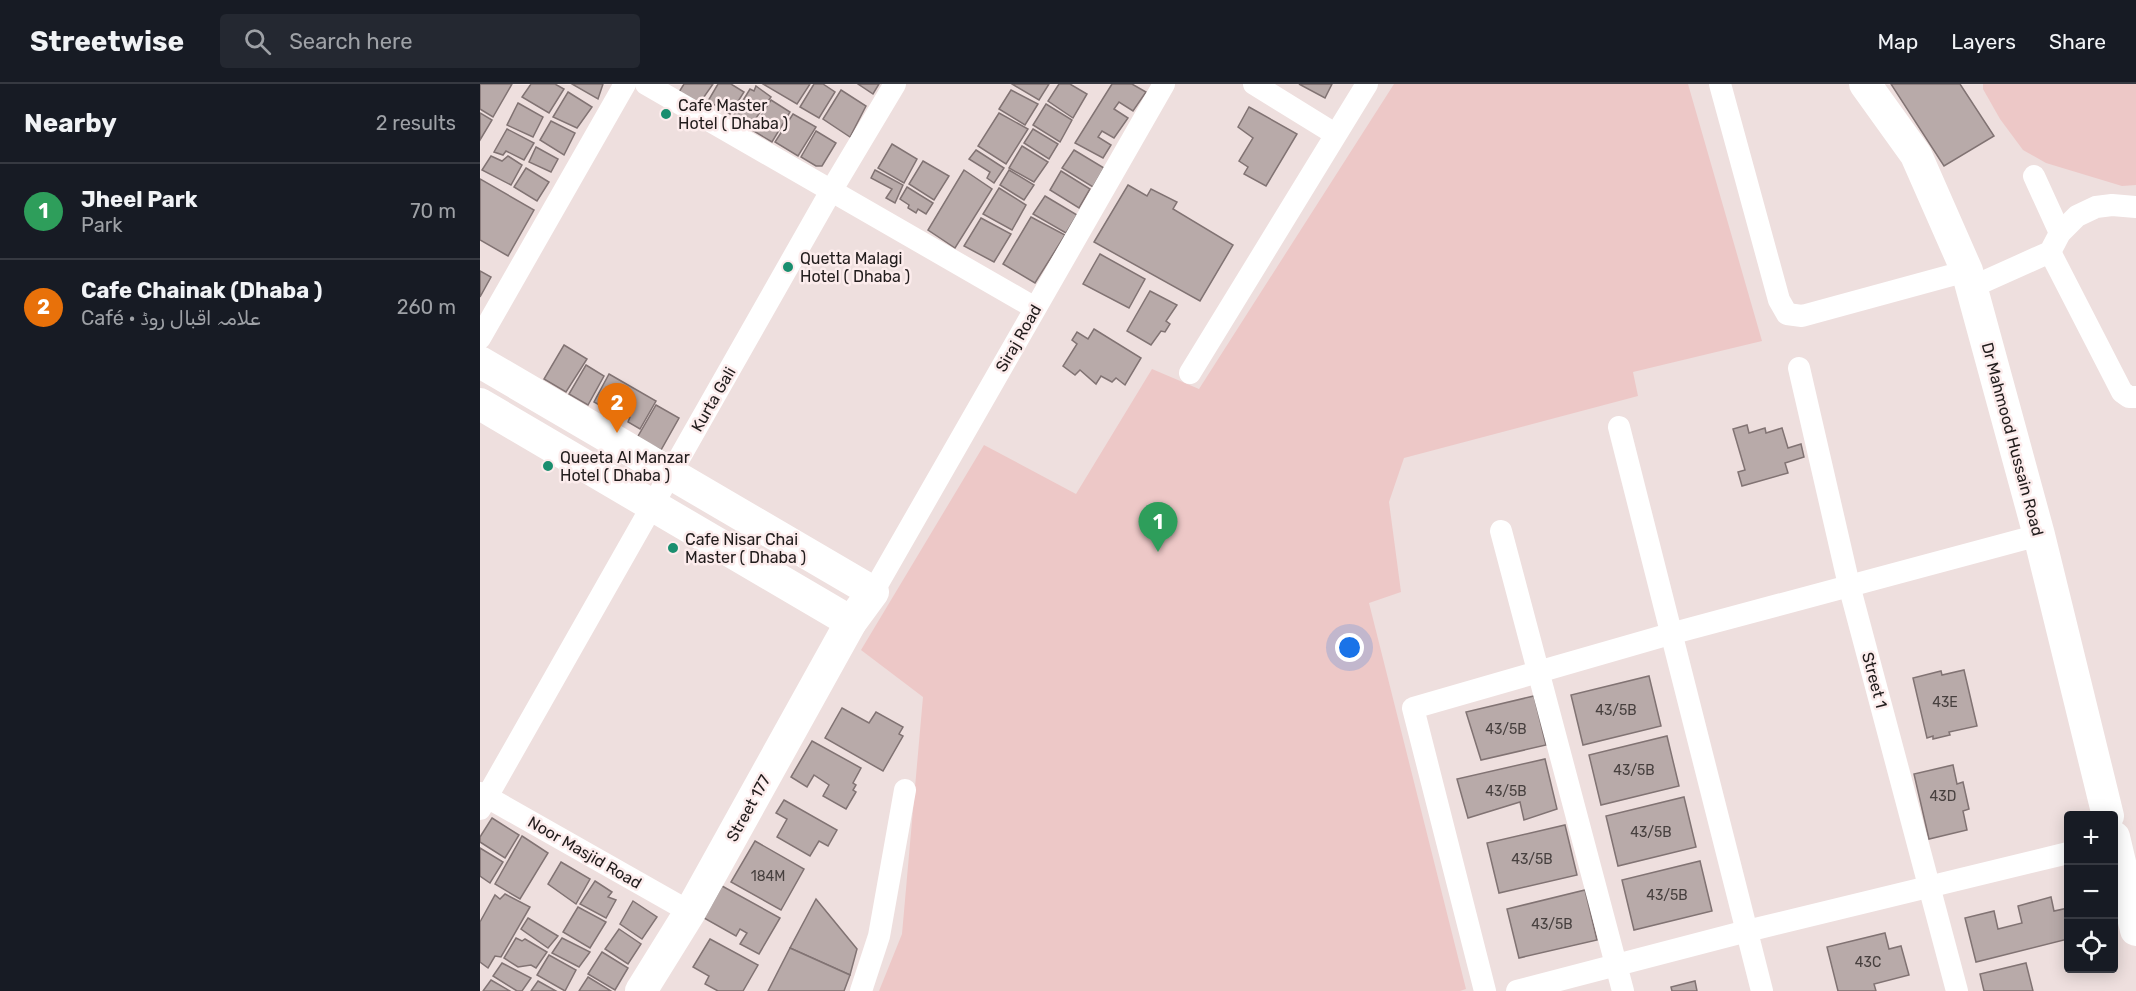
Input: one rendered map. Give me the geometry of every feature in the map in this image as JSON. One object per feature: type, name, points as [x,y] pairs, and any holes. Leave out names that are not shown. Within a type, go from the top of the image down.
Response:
[{"type":"street","points":[[480,338],[625,84]]},
{"type":"street","points":[[646,84],[1035,308]]},
{"type":"street","name":"Kurta Gali","points":[[482,799],[671,474],[831,191],[895,84]]},
{"type":"street","name":"Siraj Road","points":[[873,592],[1164,84]]},
{"type":"street","points":[[1254,84],[1335,134]]},
{"type":"street","points":[[1190,373],[1367,84]]},
{"type":"street","points":[[1720,84],[1779,300],[1787,314],[1802,316],[1969,279],[2055,243],[2077,216],[2096,207],[2112,205],[2135,210]]},
{"type":"street","name":"Dr Mahmood Hussain Road","points":[[1865,84],[1916,155],[1969,279],[2039,535],[2106,811]]},
{"type":"street","points":[[2034,176],[2055,243],[2122,392],[2129,397],[2136,397]]},
{"type":"street","points":[[480,362],[873,592]]},
{"type":"street","name":"Street 1","points":[[1799,368],[1849,585],[1957,991]]},
{"type":"street","points":[[480,404],[851,622]]},
{"type":"street","points":[[1619,427],[1762,991]]},
{"type":"street","points":[[1502,531],[1623,991]]},
{"type":"street","points":[[1485,991],[1413,708],[1671,634],[2039,535]]},
{"type":"street","name":"Street 177","points":[[641,991],[690,912],[851,622],[873,592]]},
{"type":"street","points":[[861,991],[879,936],[905,790]]},
{"type":"street","name":"Noor Masjid Road","points":[[482,799],[690,912]]},
{"type":"street","points":[[1517,991],[1747,931],[2064,854]]},
{"type":"street","name":"Dr Mahmood Hussain Road","points":[[2118,858],[2136,930]]},
{"type":"shaded area","points":[[1394,84],[1688,84],[1762,341],[1633,372],[1638,396],[1404,458],[1389,502],[1401,592],[1369,603],[1466,989],[1460,991],[879,991],[902,934],[923,697],[861,650],[984,445],[1076,494],[1152,369],[1199,389]]},
{"type":"shaded area","points":[[1983,84],[2136,84],[2136,185],[2122,186],[2046,163],[2023,150],[2000,119],[1983,89]]},
{"type":"building","points":[[480,84],[512,84],[493,117],[480,109]]},
{"type":"building","points":[[531,84],[555,84],[564,89],[549,113],[522,97]]},
{"type":"building","points":[[572,84],[603,84],[598,99]]},
{"type":"building","points":[[684,84],[713,84],[699,104],[679,92]]},
{"type":"building","points":[[718,84],[731,84],[744,92],[730,114],[708,101]]},
{"type":"building","points":[[763,84],[810,84],[797,104]]},
{"type":"building","points":[[814,84],[823,84],[835,92],[819,118],[800,107]]},
{"type":"building","points":[[858,84],[879,84],[873,94]]},
{"type":"building","points":[[1012,84],[1049,84],[1039,100]]},
{"type":"building","points":[[1059,84],[1070,84],[1087,94],[1073,118],[1048,101]]},
{"type":"building","points":[[1112,84],[1132,84],[1146,92],[1133,111],[1119,102],[1114,109],[1128,118],[1114,138],[1102,131],[1098,137],[1111,145],[1103,158],[1075,143]]},
{"type":"building","points":[[1299,84],[1332,84],[1325,98]]},
{"type":"building","points":[[1891,84],[1960,84],[1994,136],[1944,166]]},
{"type":"building","points":[[756,86],[771,97],[751,125],[734,115],[750,89],[754,91]]},
{"type":"building","points":[[841,90],[866,106],[850,137],[823,119]]},
{"type":"building","points":[[1011,90],[1038,104],[1025,125],[999,109]]},
{"type":"building","points":[[568,92],[592,107],[577,128],[553,117]]},
{"type":"building","points":[[771,100],[790,112],[772,142],[752,130]]},
{"type":"building","points":[[518,103],[543,117],[533,137],[507,125]]},
{"type":"building","points":[[1046,104],[1072,120],[1060,142],[1033,125]]},
{"type":"building","points":[[1249,107],[1297,134],[1266,186],[1244,174],[1248,167],[1239,161],[1253,138],[1238,127]]},
{"type":"building","points":[[480,113],[492,120],[480,140]]},
{"type":"building","points":[[999,113],[1028,129],[1006,164],[978,146]]},
{"type":"building","points":[[793,114],[816,127],[798,156],[775,142]]},
{"type":"building","points":[[551,121],[575,133],[564,155],[540,140]]},
{"type":"building","points":[[507,129],[534,143],[524,160],[506,151],[503,155],[494,152]]},
{"type":"building","points":[[1033,129],[1058,144],[1049,159],[1024,143]]},
{"type":"building","points":[[816,131],[836,143],[822,166],[816,166],[801,157]]},
{"type":"building","points":[[892,144],[917,159],[904,183],[878,168]]},
{"type":"building","points":[[1022,146],[1048,162],[1034,182],[1009,168]]},
{"type":"building","points":[[536,147],[558,159],[551,172],[529,162]]},
{"type":"building","points":[[976,150],[1004,168],[994,183],[987,178],[990,172],[969,159]]},
{"type":"building","points":[[1074,150],[1104,168],[1093,187],[1062,168]]},
{"type":"building","points":[[491,156],[502,161],[508,156],[522,165],[511,185],[482,170]]},
{"type":"building","points":[[923,161],[949,176],[934,200],[909,184]]},
{"type":"building","points":[[526,168],[549,182],[537,201],[514,187]]},
{"type":"building","points":[[875,170],[903,185],[895,203],[886,198],[892,189],[871,178]]},
{"type":"building","points":[[964,170],[992,189],[955,248],[928,230]]},
{"type":"building","points":[[1009,170],[1034,185],[1024,200],[1000,185]]},
{"type":"building","points":[[1061,171],[1090,189],[1079,208],[1050,190]]},
{"type":"building","points":[[480,179],[534,210],[508,256],[480,240]]},
{"type":"building","points":[[1128,185],[1147,196],[1151,189],[1177,202],[1173,209],[1233,245],[1200,301],[1094,242]]},
{"type":"building","points":[[907,187],[933,203],[926,214],[918,209],[916,213],[900,199]]},
{"type":"building","points":[[999,188],[1026,205],[1012,230],[983,214]]},
{"type":"building","points":[[1045,196],[1077,215],[1066,233],[1033,214]]},
{"type":"building","points":[[1031,217],[1065,235],[1035,283],[1003,264]]},
{"type":"building","points":[[981,218],[1011,234],[994,262],[964,246]]},
{"type":"building","points":[[1100,254],[1145,279],[1129,308],[1083,284]]},
{"type":"building","points":[[480,271],[491,277],[480,297]]},
{"type":"building","points":[[1150,291],[1177,305],[1166,321],[1170,324],[1165,332],[1161,331],[1151,345],[1127,331]]},
{"type":"building","points":[[1094,329],[1141,358],[1125,385],[1116,378],[1112,382],[1101,376],[1096,384],[1080,370],[1075,375],[1063,366],[1077,344],[1072,340],[1077,332],[1088,339]]},
{"type":"building","points":[[564,345],[587,359],[566,392],[544,379]]},
{"type":"building","points":[[586,365],[604,376],[588,405],[569,394]]},
{"type":"building","points":[[609,374],[656,401],[640,429],[628,422],[630,417],[611,406],[608,410],[594,402]]},
{"type":"building","points":[[656,405],[679,418],[661,450],[637,438]]},
{"type":"building","points":[[1747,425],[1749,433],[1765,428],[1766,433],[1782,428],[1788,448],[1801,444],[1804,457],[1785,463],[1788,473],[1742,486],[1738,472],[1745,470],[1733,429]]},
{"type":"building","points":[[1964,670],[1977,726],[1949,732],[1950,735],[1927,738],[1913,678],[1941,671],[1942,675]]},
{"type":"building","points":[[1649,676],[1661,726],[1583,745],[1571,695]]},
{"type":"building","points":[[1534,696],[1546,745],[1481,760],[1466,712]]},
{"type":"building","points":[[842,708],[869,723],[876,712],[903,727],[899,734],[903,736],[883,771],[825,738]]},
{"type":"building","points":[[1667,736],[1679,786],[1601,805],[1589,755]]},
{"type":"building","points":[[812,741],[861,768],[853,783],[856,785],[853,790],[856,792],[846,809],[823,796],[829,785],[814,775],[807,787],[791,777]]},
{"type":"building","points":[[1545,759],[1557,809],[1524,820],[1520,802],[1468,818],[1457,779]]},
{"type":"building","points":[[1953,765],[1957,784],[1963,782],[1969,809],[1963,811],[1967,830],[1929,839],[1914,774]]},
{"type":"building","points":[[1684,797],[1696,847],[1618,866],[1606,816]]},
{"type":"building","points":[[784,800],[837,830],[828,846],[819,841],[810,856],[777,837],[787,819],[776,813]]},
{"type":"building","points":[[492,818],[519,835],[505,858],[480,842],[480,837]]},
{"type":"building","points":[[1565,825],[1577,875],[1499,893],[1487,843]]},
{"type":"building","points":[[522,836],[548,853],[520,899],[495,884]]},
{"type":"building","points":[[755,841],[804,869],[781,910],[731,882]]},
{"type":"building","points":[[480,848],[503,862],[490,883],[480,876]]},
{"type":"building","points":[[1700,861],[1712,911],[1634,930],[1622,880]]},
{"type":"building","points":[[561,862],[590,879],[576,904],[548,884]]},
{"type":"building","points":[[595,881],[612,892],[608,897],[616,900],[606,918],[580,904]]},
{"type":"building","points":[[722,886],[780,918],[759,954],[740,944],[747,933],[740,929],[736,936],[704,918]]},
{"type":"building","points":[[1585,890],[1597,940],[1519,958],[1507,909]]},
{"type":"building","points":[[505,894],[530,907],[501,957],[495,956],[488,968],[480,962],[480,922],[495,895],[500,899]]},
{"type":"building","points":[[2051,897],[2054,911],[2064,909],[2064,940],[1976,962],[1965,918],[1994,911],[1998,929],[2022,923],[2018,906]]},
{"type":"building","points":[[816,899],[857,949],[850,975],[790,948]]},
{"type":"building","points":[[633,901],[657,917],[642,939],[620,924]]},
{"type":"building","points":[[578,907],[606,922],[590,948],[563,932]]},
{"type":"building","points":[[528,918],[558,936],[548,948],[521,929]]},
{"type":"building","points":[[619,929],[641,944],[628,964],[605,949]]},
{"type":"building","points":[[1885,933],[1889,949],[1901,946],[1909,975],[1874,984],[1876,991],[1838,991],[1827,947]]},
{"type":"building","points":[[516,938],[522,941],[525,939],[547,952],[536,968],[531,965],[518,967],[504,958]]},
{"type":"building","points":[[562,938],[590,952],[579,967],[552,953]]},
{"type":"building","points":[[710,939],[758,965],[743,991],[718,991],[705,984],[709,976],[693,967]]},
{"type":"building","points":[[790,948],[850,975],[844,991],[768,991]]},
{"type":"building","points":[[602,952],[628,968],[615,990],[588,974]]},
{"type":"building","points":[[549,955],[576,970],[565,991],[537,975]]},
{"type":"building","points":[[502,963],[531,978],[522,991],[517,991],[493,976]]},
{"type":"building","points":[[2026,963],[2033,991],[1984,991],[1980,974]]},
{"type":"building","points":[[588,977],[611,991],[579,991]]},
{"type":"building","points":[[491,980],[510,991],[483,991]]},
{"type":"building","points":[[538,981],[556,991],[531,991]]},
{"type":"building","points":[[1695,981],[1697,991],[1672,991],[1671,987]]},
{"type":"place","name":"Cafe Master Hotel ( Dhaba )","points":[[666,114]]},
{"type":"place","name":"Quetta Malagi Hotel ( Dhaba )","points":[[788,267]]},
{"type":"place","name":"Cafe Chainak (Dhaba )","points":[[617,433]]},
{"type":"place","name":"Queeta Al Manzar Hotel ( Dhaba )","points":[[548,466]]},
{"type":"place","name":"Cafe Nisar Chai Master ( Dhaba )","points":[[673,548]]},
{"type":"place","name":"Jheel Park","points":[[1158,552]]}]
